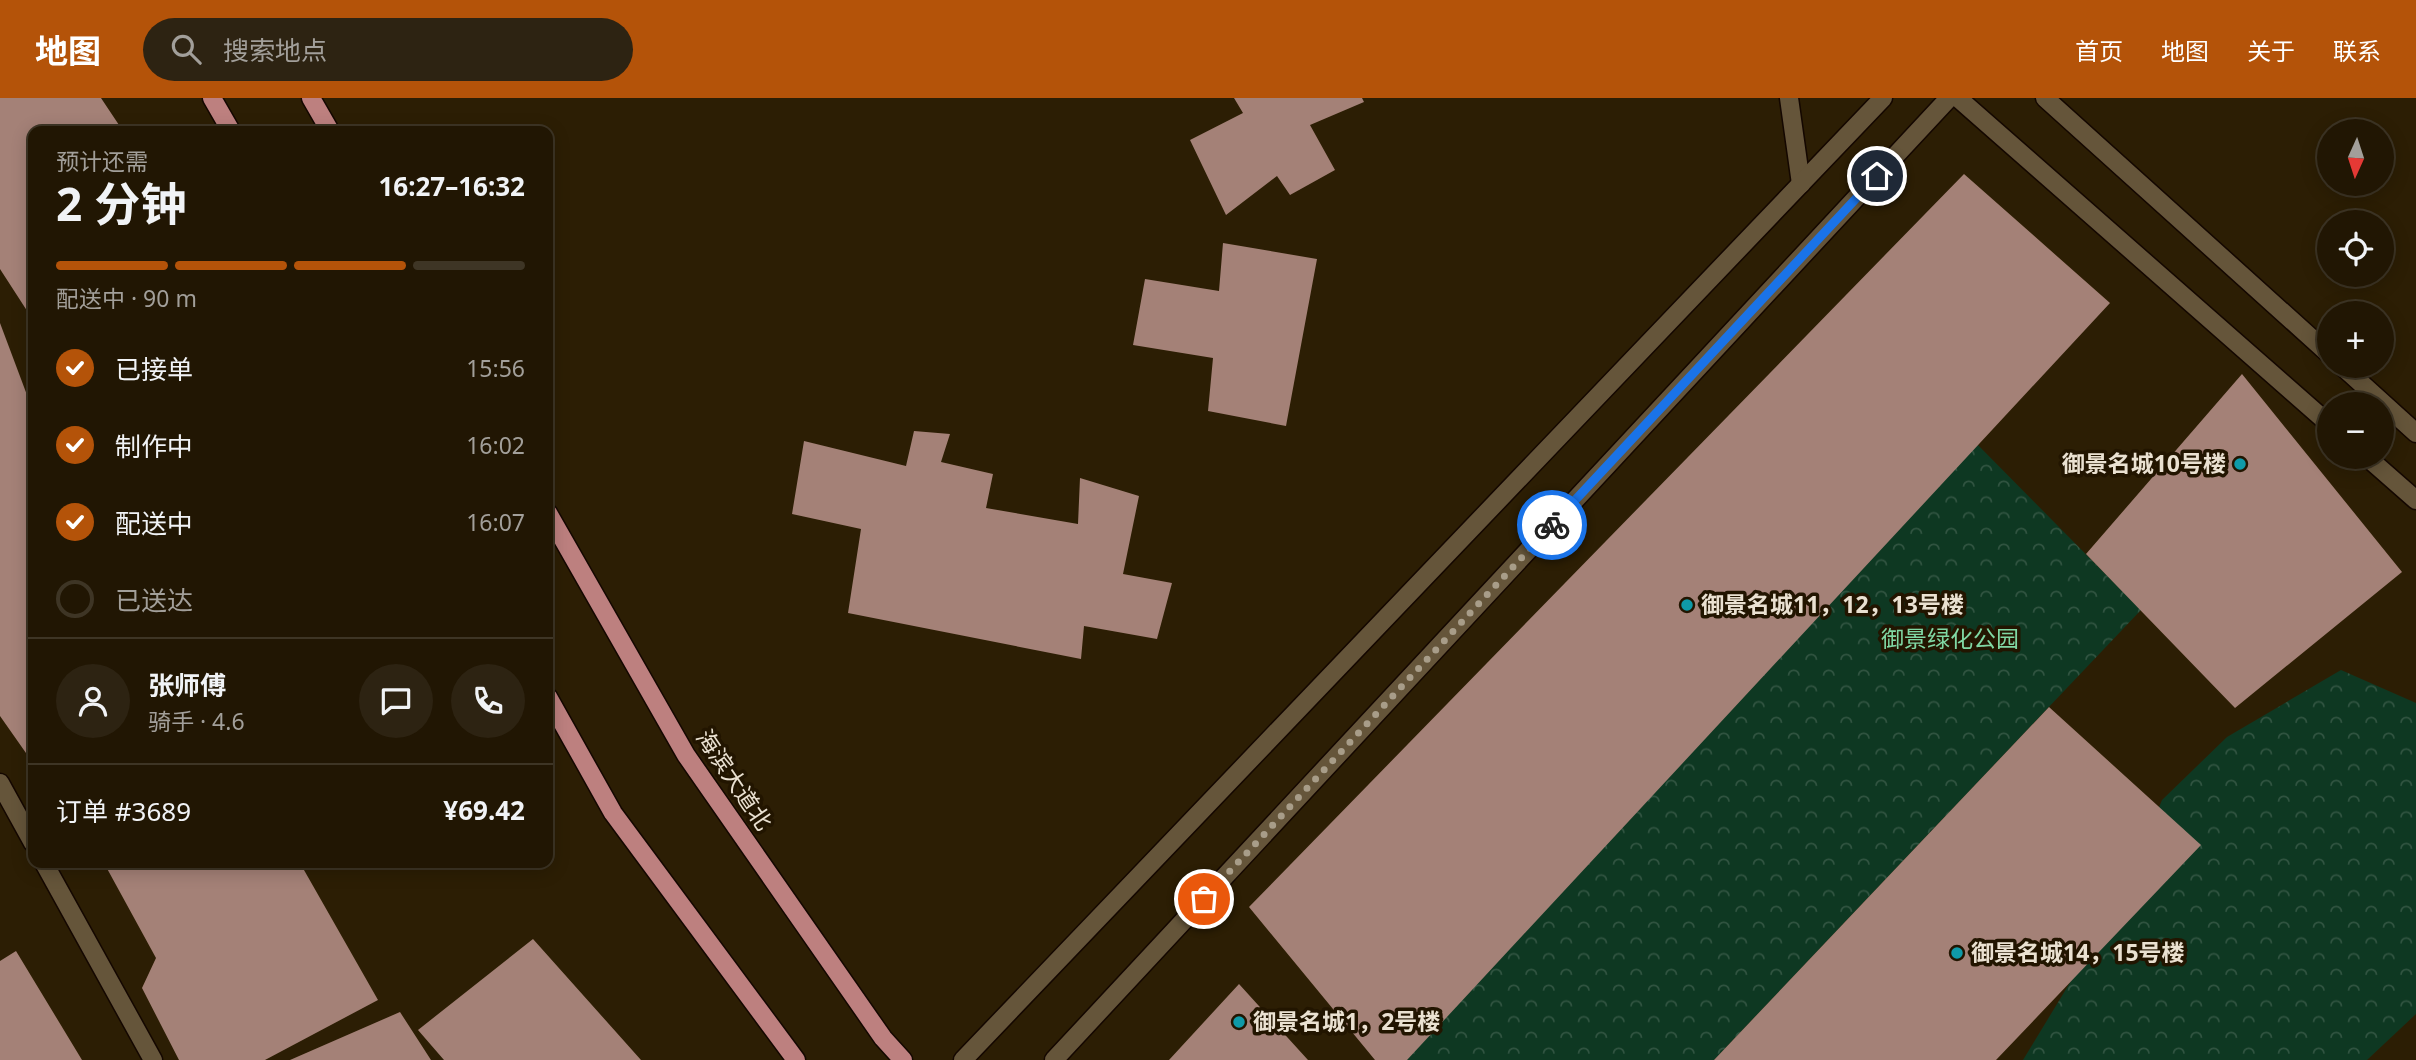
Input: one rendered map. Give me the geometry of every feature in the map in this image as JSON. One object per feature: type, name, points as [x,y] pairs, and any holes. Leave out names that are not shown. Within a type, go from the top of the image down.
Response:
[{"type":"main road","points":[[212,98],[228,126]]},
{"type":"main road","points":[[311,98],[327,126]]},
{"type":"main road","name":"海滨大道北","points":[[553,522],[686,755],[883,1038],[903,1060]]},
{"type":"main road","points":[[553,706],[613,813],[796,1060]]},
{"type":"street","points":[[1789,98],[1801,184]]},
{"type":"street","points":[[963,1060],[1883,98]]},
{"type":"street","points":[[1054,1060],[1950,98]]},
{"type":"street","points":[[1958,98],[2317,413]]},
{"type":"street","points":[[2045,98],[2317,343]]},
{"type":"street","points":[[2355,378],[2416,433]]},
{"type":"street","points":[[2381,469],[2416,500]]},
{"type":"street","points":[[0,783],[28,834]]},
{"type":"street","points":[[47,868],[153,1060]]},
{"type":"green space","name":"御景绿化公园","points":[[1972,439],[2141,610],[1714,1060],[1406,1060]]},
{"type":"green space","points":[[2341,670],[2416,703],[2416,1014],[2367,1060],[2023,1060],[2122,897],[2162,800],[2227,737]]},
{"type":"building","points":[[0,98],[101,98],[120,126],[28,126],[28,312],[0,269]]},
{"type":"building","points":[[1234,98],[1362,98],[1364,102],[1310,125],[1335,170],[1290,195],[1277,176],[1226,215],[1190,140],[1243,113]]},
{"type":"building","name":"御景名城11，12，13号楼","points":[[1964,174],[2110,303],[1407,1060],[1375,1060],[1249,907]]},
{"type":"building","points":[[1223,243],[1317,259],[1286,426],[1208,411],[1213,358],[1133,345],[1145,279],[1219,291]]},
{"type":"building","points":[[0,323],[28,398],[28,756],[0,716]]},
{"type":"building","name":"御景名城10号楼","points":[[2242,374],[2402,572],[2235,708],[2086,554]]},
{"type":"building","points":[[914,431],[950,434],[941,462],[993,474],[986,508],[1078,524],[1080,478],[1139,496],[1123,574],[1172,583],[1157,639],[1084,626],[1081,659],[848,613],[861,529],[792,514],[804,441],[906,466]]},
{"type":"building","name":"御景名城14，15号楼","points":[[2049,707],[2201,845],[1996,1060],[1714,1060]]},
{"type":"building","points":[[107,868],[303,868],[378,1000],[265,1060],[179,1060],[142,988],[156,958]]},
{"type":"building","points":[[533,939],[641,1060],[444,1060],[418,1030]]},
{"type":"building","points":[[16,951],[82,1060],[0,1060],[0,961]]},
{"type":"building","name":"御景名城1，2号楼","points":[[1239,984],[1308,1060],[1169,1060]]},
{"type":"building","points":[[400,1012],[431,1060],[290,1060]]},
{"type":"way so far","points":[[1204,899],[1552,525]]},
{"type":"place","name":"御景名城10号楼","points":[[2240,464]]},
{"type":"place","name":"御景名城11，12，13号楼","points":[[1687,605]]},
{"type":"place","name":"御景名城14，15号楼","points":[[1957,953]]},
{"type":"place","name":"御景名城1，2号楼","points":[[1239,1022]]},
{"type":"route","points":[[1552,525],[1877,176]]}]
